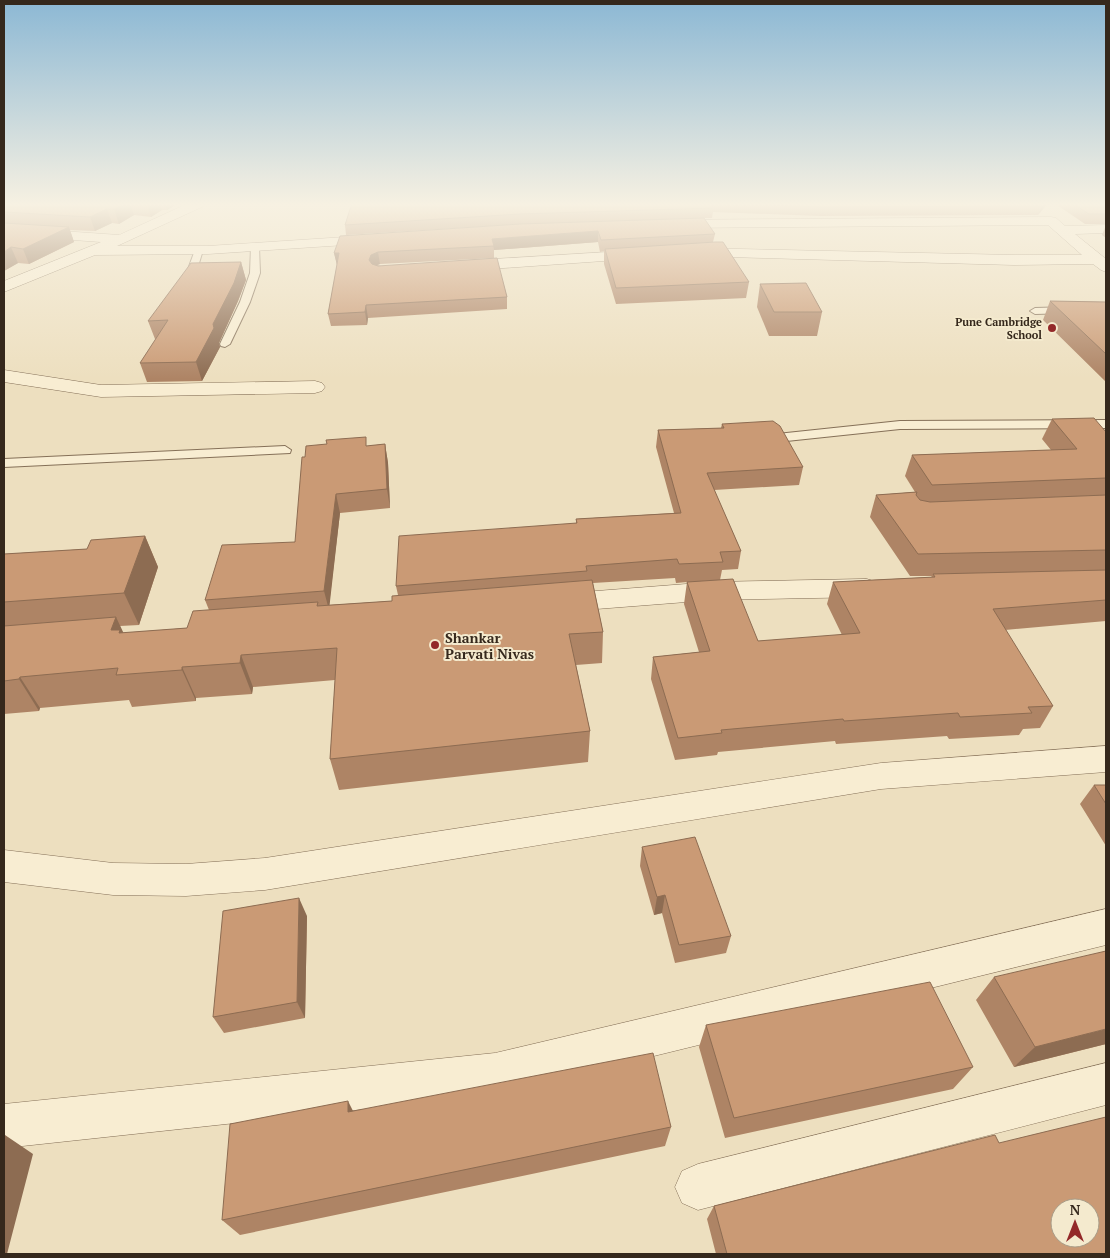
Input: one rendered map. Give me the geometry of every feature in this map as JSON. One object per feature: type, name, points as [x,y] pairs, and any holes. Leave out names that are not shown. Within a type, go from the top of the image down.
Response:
[{"type":"street","points":[[4,287],[67,262]]},
{"type":"street","points":[[449,267],[533,262]]},
{"type":"street","points":[[1064,262],[1102,263]]},
{"type":"street","points":[[4,272],[35,274]]},
{"type":"street","points":[[4,376],[102,391],[315,388]]},
{"type":"street","points":[[536,605],[712,591],[889,587]]},
{"type":"street","points":[[4,866],[113,879],[186,880],[264,874],[881,776],[1106,759]]},
{"type":"street","points":[[4,1126],[495,1074],[1106,926]]},
{"type":"street","points":[[698,1187],[1106,1084]]},
{"type":"lane","points":[[184,289],[189,282],[196,262]]},
{"type":"lane","points":[[225,344],[255,273],[255,262]]},
{"type":"lane","points":[[1035,311],[1106,309]]},
{"type":"lane","points":[[777,438],[900,425],[1106,424]]},
{"type":"lane","points":[[4,463],[285,450]]},
{"type":"building","points":[[241,262],[234,283],[213,324],[214,328],[196,362],[140,363],[168,320],[148,321],[191,263]]},
{"type":"building","points":[[337,262],[370,262],[378,266],[442,262],[498,262],[507,297],[366,305],[365,312],[328,314]]},
{"type":"building","points":[[609,262],[736,262],[749,282],[616,288]]},
{"type":"building","points":[[806,283],[822,312],[774,312],[760,284]]},
{"type":"building","points":[[1050,301],[1106,302],[1106,354]]},
{"type":"building","points":[[1094,418],[1106,432],[1106,478],[932,485],[912,455],[1077,449],[1052,419]]},
{"type":"building","points":[[773,421],[780,426],[803,467],[707,473],[741,551],[720,552],[723,562],[679,564],[677,559],[586,566],[587,571],[396,586],[399,536],[577,523],[576,519],[681,513],[658,430],[724,428],[722,424]]},
{"type":"building","points":[[366,437],[366,446],[385,444],[387,489],[336,494],[324,591],[205,600],[222,545],[295,542],[302,457],[305,457],[306,446],[327,444],[326,440]]},
{"type":"building","points":[[917,492],[916,495],[920,500],[930,502],[1106,495],[1106,550],[918,554],[876,495]]},
{"type":"building","points":[[145,536],[124,593],[4,602],[4,554],[87,549],[91,540]]},
{"type":"building","points":[[1106,570],[1106,600],[993,609],[1053,706],[1028,707],[1032,713],[960,717],[958,713],[844,721],[843,719],[721,730],[722,733],[678,738],[653,657],[710,651],[687,582],[733,579],[758,641],[860,633],[833,582],[935,577],[933,574]]},
{"type":"building","points":[[592,580],[603,632],[569,634],[590,731],[330,759],[337,648],[241,655],[240,663],[182,667],[182,670],[116,675],[118,668],[20,677],[19,679],[4,681],[4,626],[116,617],[111,630],[120,630],[119,633],[187,628],[193,611],[318,602],[317,606],[392,601],[392,596]]},
{"type":"building","points":[[1094,785],[1106,785],[1106,804]]},
{"type":"building","points":[[695,837],[731,936],[679,945],[665,895],[657,897],[642,847]]},
{"type":"building","points":[[299,898],[297,1002],[213,1017],[223,911]]},
{"type":"building","points":[[1106,951],[1106,1029],[1035,1047],[994,977]]},
{"type":"building","points":[[930,982],[973,1067],[734,1118],[706,1025]]},
{"type":"building","points":[[653,1053],[671,1127],[222,1220],[230,1124],[348,1101],[348,1112]]},
{"type":"building","points":[[1106,1117],[1106,1254],[727,1254],[714,1206],[995,1135],[999,1143]]},
{"type":"place","name":"Pune Cambridge School","points":[[1052,328]]},
{"type":"place","name":"Shankar Parvati Nivas","points":[[435,645]]}]
